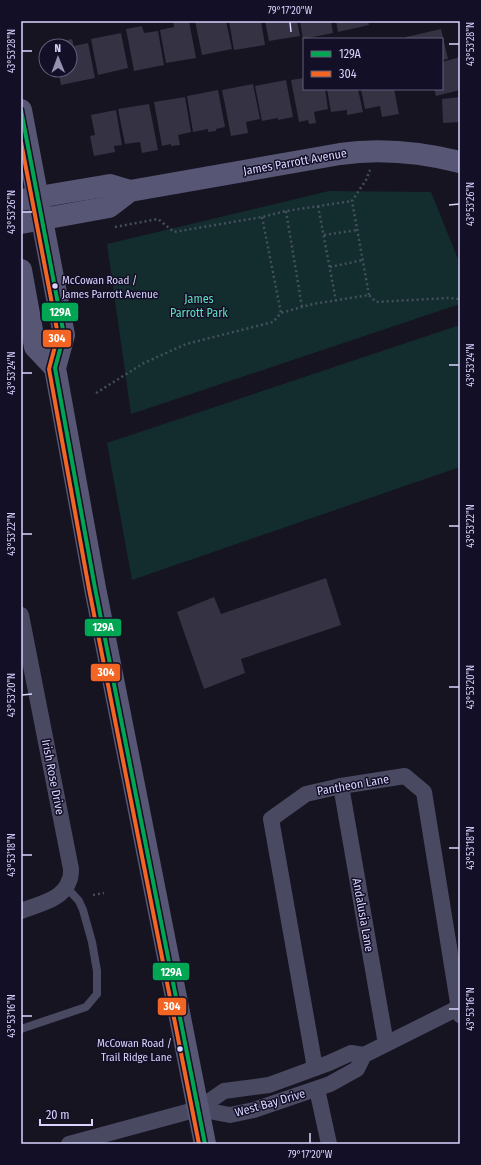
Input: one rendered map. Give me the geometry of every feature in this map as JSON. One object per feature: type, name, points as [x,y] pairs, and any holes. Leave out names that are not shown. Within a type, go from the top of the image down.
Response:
[{"type":"main road","points":[[21,110],[29,198],[42,219],[64,335],[55,368],[95,588],[205,1144]]},
{"type":"main road","name":"James Parrott Avenue","points":[[29,198],[110,185],[130,191],[358,151],[413,152],[439,156],[460,162]]},
{"type":"main road","name":"James Parrott Avenue","points":[[21,223],[110,207],[130,191]]},
{"type":"main road","points":[[21,270],[35,347],[55,368]]},
{"type":"street","name":"Irish Rose Drive","points":[[21,615],[71,869],[70,880],[66,888]]},
{"type":"street","name":"Pantheon Lane","points":[[315,1068],[271,819],[306,794],[341,786],[405,776],[424,792],[460,1009]]},
{"type":"street","name":"Andalusia Lane","points":[[341,786],[386,1044]]},
{"type":"street","points":[[21,910],[51,900],[61,894],[66,888]]},
{"type":"street","name":"West Bay Drive","points":[[198,1109],[230,1114],[238,1113],[254,1110],[317,1089],[330,1084],[357,1069],[364,1056],[460,1009]]},
{"type":"street","name":"West Bay Drive","points":[[198,1109],[224,1091],[269,1085],[351,1053],[364,1056]]},
{"type":"street","points":[[317,1089],[329,1144]]},
{"type":"street","points":[[69,1144],[198,1109]]},
{"type":"lane","points":[[21,1029],[86,1007],[97,994],[97,971],[92,942],[83,910],[79,901],[66,888]]},
{"type":"path","points":[[376,151],[366,180],[352,201],[369,295],[376,302],[448,298],[460,299]]},
{"type":"path","points":[[113,227],[158,219],[174,232],[262,217],[286,211],[352,201]]},
{"type":"path","points":[[318,206],[336,300]]},
{"type":"path","points":[[286,211],[302,307]]},
{"type":"path","points":[[262,217],[281,313]]},
{"type":"path","points":[[324,235],[358,230]]},
{"type":"path","points":[[330,267],[363,260]]},
{"type":"path","points":[[96,393],[144,363],[186,344],[273,322],[281,313],[313,304],[369,295]]},
{"type":"path","points":[[93,895],[104,893]]},
{"type":"green space","name":"James Parrott Park","points":[[329,191],[431,192],[460,264],[460,304],[131,414],[107,244]]},
{"type":"green space","points":[[460,325],[460,467],[132,580],[107,443]]},
{"type":"building","points":[[173,21],[189,21],[196,58],[166,63],[160,30],[174,27]]},
{"type":"building","points":[[195,21],[226,21],[232,49],[202,55]]},
{"type":"building","points":[[229,21],[261,21],[265,45],[234,50]]},
{"type":"building","points":[[265,21],[297,21],[300,36],[269,41]]},
{"type":"building","points":[[300,21],[331,21],[333,33],[303,39]]},
{"type":"building","points":[[336,21],[368,21],[369,25],[338,32]]},
{"type":"building","points":[[142,26],[144,33],[158,31],[164,65],[134,71],[126,29]]},
{"type":"building","points":[[441,29],[448,59],[443,60],[443,38],[406,37]]},
{"type":"building","points":[[121,33],[128,68],[98,75],[91,39]]},
{"type":"building","points":[[88,43],[95,78],[61,85],[60,78],[78,78],[78,45]]},
{"type":"building","points":[[460,57],[460,90],[436,96],[434,90],[443,90],[443,62]]},
{"type":"building","points":[[303,78],[303,90],[325,90],[328,109],[314,112],[316,123],[309,124],[308,120],[299,122],[291,80]]},
{"type":"building","points":[[286,80],[293,117],[262,121],[255,86]]},
{"type":"building","points":[[253,84],[260,119],[246,122],[248,133],[231,136],[222,90]]},
{"type":"building","points":[[218,90],[225,127],[216,129],[216,131],[208,132],[208,129],[193,132],[187,96]]},
{"type":"building","points":[[327,90],[358,90],[363,112],[347,115],[347,110],[331,112]]},
{"type":"building","points":[[361,90],[394,90],[399,114],[382,117],[380,106],[365,109]]},
{"type":"building","points":[[185,97],[191,132],[178,135],[180,145],[171,146],[171,144],[162,146],[154,102]]},
{"type":"building","points":[[460,97],[460,122],[443,123],[442,99]]},
{"type":"building","points":[[149,104],[158,150],[142,153],[140,142],[125,144],[118,109]]},
{"type":"building","points":[[116,110],[122,145],[114,146],[115,152],[94,156],[90,136],[95,135],[91,115]]},
{"type":"building","points":[[326,578],[341,625],[241,659],[245,673],[204,689],[177,612],[214,597],[221,614]]},
{"type":"transit line","name":"129A","points":[[21,110],[64,335],[55,368],[95,588],[205,1144]]},
{"type":"transit line","name":"304","points":[[21,142],[58,335],[49,369],[89,589],[199,1144]]},
{"type":"place","name":"McCowan Road / James Parrott Avenue","points":[[55,286]]},
{"type":"place","name":"McCowan Road / Trail Ridge Lane","points":[[180,1049]]}]
